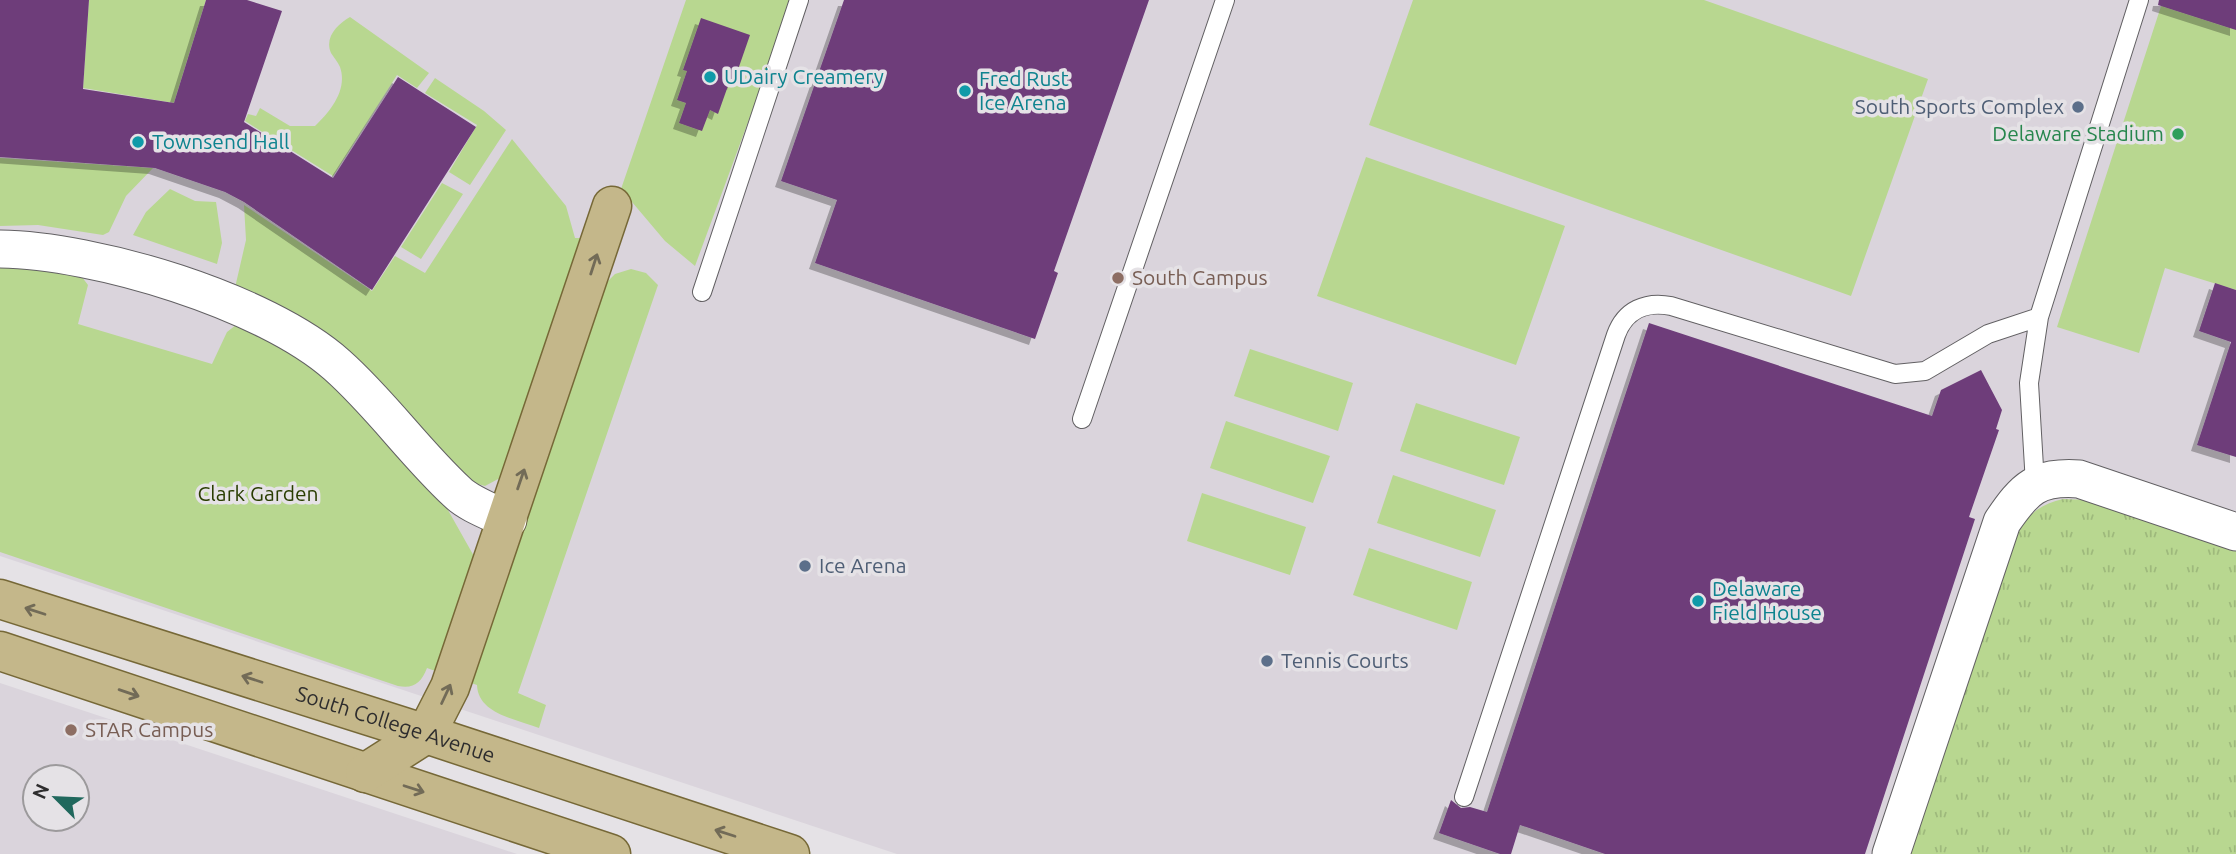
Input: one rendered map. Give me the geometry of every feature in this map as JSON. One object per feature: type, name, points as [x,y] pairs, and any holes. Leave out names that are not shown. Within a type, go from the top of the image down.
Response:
[{"type":"main road","points":[[365,773],[426,734],[450,687],[612,206]]},
{"type":"main road","name":"South College Avenue","points":[[0,599],[426,734],[790,854]]},
{"type":"main road","points":[[5,657],[611,854]]},
{"type":"street","points":[[0,249],[62,255],[169,282],[224,302],[285,330],[335,363],[379,405],[458,494],[508,520]]},
{"type":"street","points":[[1891,854],[2002,522],[2019,496],[2035,484],[2056,477],[2079,479],[2236,532]]},
{"type":"lane","points":[[702,292],[799,0]]},
{"type":"lane","points":[[1082,419],[1226,0]]},
{"type":"lane","points":[[2035,484],[2029,383],[2039,317],[2139,0]]},
{"type":"lane","points":[[1464,797],[1621,322],[1651,302],[1895,374],[1925,371],[1988,334],[2039,317]]},
{"type":"shaded area","name":"South Campus","points":[[0,0],[2236,0],[2236,854],[897,854],[0,556]]},
{"type":"shaded area","name":"STAR Campus","points":[[0,683],[517,854],[0,854]]},
{"type":"green space","points":[[89,0],[206,0],[174,103],[83,88]]},
{"type":"green space","points":[[686,0],[793,0],[695,266],[665,241],[621,189]]},
{"type":"green space","points":[[1413,0],[1704,0],[1928,79],[1851,296],[1369,125]]},
{"type":"green space","name":"Delaware Stadium","points":[[2163,0],[2236,0],[2236,290],[2165,268],[2139,353],[2057,327]]},
{"type":"green space","points":[[350,17],[429,73],[417,88],[397,75],[333,176],[245,121],[248,114],[256,116],[260,108],[290,126],[315,126],[332,107],[340,92],[342,76],[329,42],[337,27]]},
{"type":"green space","points":[[435,78],[484,111],[506,130],[470,185],[449,172],[477,125],[425,93]]},
{"type":"green space","points":[[512,139],[566,206],[575,238],[582,238],[500,478],[485,486],[467,481],[234,292],[246,240],[244,205],[372,291],[395,256],[425,273]]},
{"type":"green space","points":[[1366,157],[1565,226],[1516,365],[1317,296]]},
{"type":"green space","points":[[0,158],[153,168],[126,196],[109,232],[103,235],[38,225],[0,226]]},
{"type":"green space","points":[[442,183],[463,194],[421,259],[401,247]]},
{"type":"green space","points":[[170,189],[195,201],[216,202],[222,243],[217,264],[133,235],[146,212]]},
{"type":"green space","name":"Clark Garden","points":[[0,261],[79,273],[88,285],[78,324],[212,364],[227,332],[236,325],[296,349],[435,487],[475,558],[438,672],[427,668],[416,684],[398,686],[0,552]]},
{"type":"green space","points":[[631,269],[646,273],[658,285],[518,693],[546,705],[539,728],[491,709],[479,695],[477,685],[465,681],[601,288],[615,274]]},
{"type":"green space","points":[[1250,349],[1353,383],[1338,431],[1234,396]]},
{"type":"green space","points":[[1416,403],[1520,437],[1504,485],[1400,451]]},
{"type":"green space","points":[[1226,421],[1330,456],[1313,503],[1210,468]]},
{"type":"green space","points":[[1393,475],[1496,510],[1480,557],[1377,523]]},
{"type":"green space","points":[[1202,493],[1306,527],[1290,575],[1187,541]]},
{"type":"green space","points":[[2063,499],[2090,500],[2236,549],[2236,854],[1908,854],[2016,537],[2024,522],[2035,512],[2047,504]]},
{"type":"green space","points":[[1369,548],[1472,582],[1457,630],[1353,595]]},
{"type":"building","name":"Townsend Hall","points":[[0,0],[89,0],[83,89],[174,103],[206,0],[247,0],[282,11],[244,122],[333,178],[398,77],[476,127],[372,290],[244,202],[225,192],[155,168],[0,157]]},
{"type":"building","name":"Fred Rust Ice Arena","points":[[844,0],[1149,0],[1054,271],[1058,273],[1035,339],[815,263],[837,200],[781,181]]},
{"type":"building","points":[[2159,0],[2236,0],[2236,30],[2158,5]]},
{"type":"building","name":"UDairy Creamery","points":[[701,18],[750,35],[733,84],[729,83],[718,114],[710,110],[702,131],[679,123],[686,103],[677,100],[687,71],[683,70]]},
{"type":"building","points":[[2215,283],[2236,290],[2236,457],[2197,445],[2231,342],[2199,331]]},
{"type":"building","name":"Delaware Field House","points":[[1649,323],[1932,416],[1941,390],[1981,370],[2002,410],[1996,429],[1999,430],[1969,517],[1975,519],[1865,854],[1605,854],[1520,825],[1511,854],[1500,854],[1439,833],[1451,800],[1461,808],[1470,807],[1487,812]]},
{"type":"place","name":"UDairy Creamery","points":[[710,77]]},
{"type":"place","name":"Fred Rust Ice Arena","points":[[965,91]]},
{"type":"place","name":"South Sports Complex","points":[[2078,107]]},
{"type":"place","name":"Delaware Stadium","points":[[2178,134]]},
{"type":"place","name":"Townsend Hall","points":[[138,142]]},
{"type":"place","name":"South Campus","points":[[1118,278]]},
{"type":"place","name":"Ice Arena","points":[[805,566]]},
{"type":"place","name":"Delaware Field House","points":[[1698,601]]},
{"type":"place","name":"Tennis Courts","points":[[1267,661]]},
{"type":"place","name":"STAR Campus","points":[[71,730]]}]
